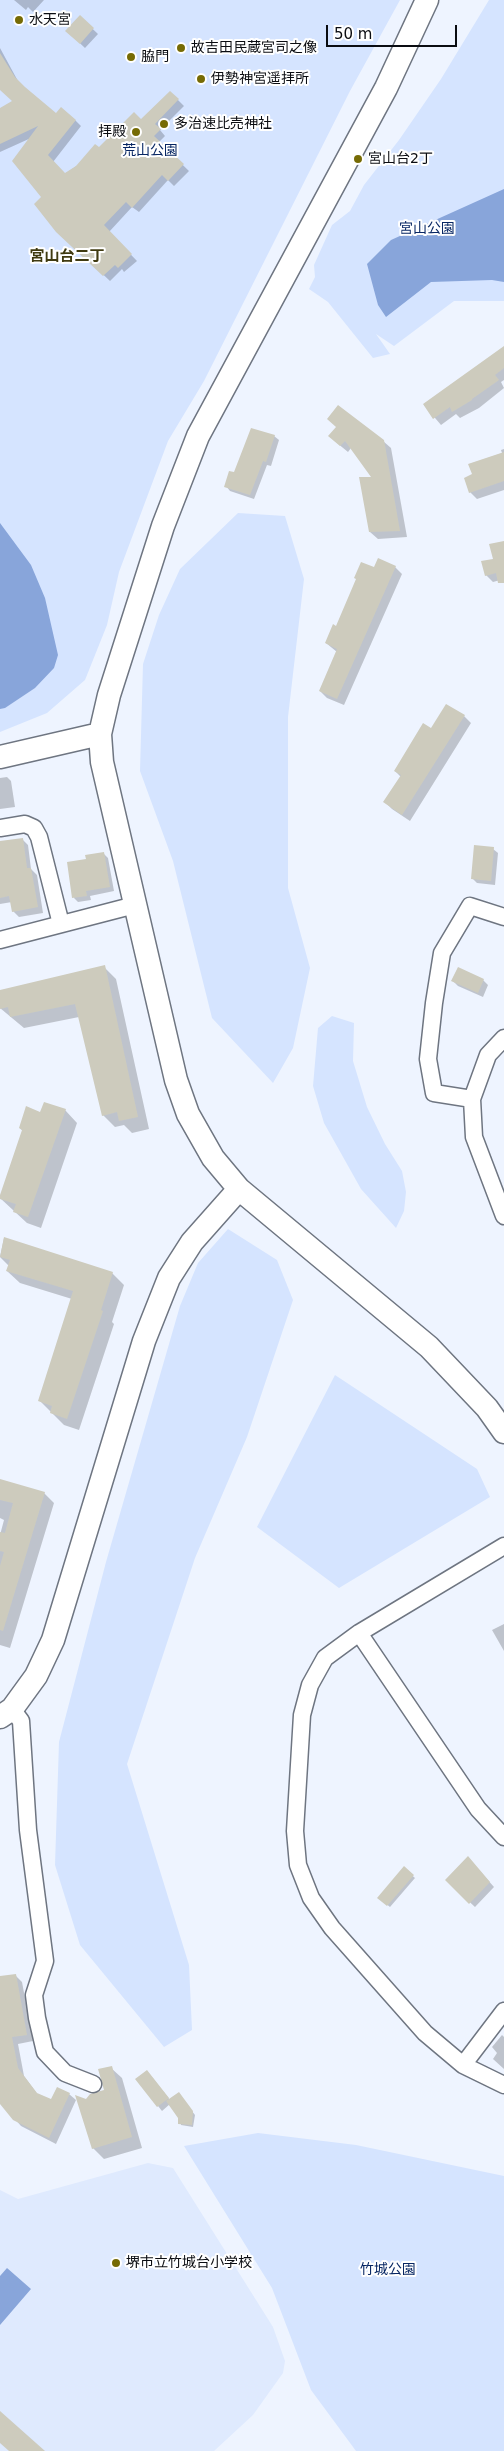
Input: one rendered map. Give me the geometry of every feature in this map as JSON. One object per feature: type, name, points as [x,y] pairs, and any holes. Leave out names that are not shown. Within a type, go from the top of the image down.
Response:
[{"type":"street","points":[[427,0],[386,88],[198,436],[163,526],[109,695],[100,734],[102,762],[176,1080],[188,1114],[213,1158],[239,1189],[429,1347],[487,1408],[504,1432]]},
{"type":"street","points":[[0,757],[100,734]]},
{"type":"street","points":[[0,828],[25,824],[34,828],[39,837],[61,924]]},
{"type":"street","points":[[0,940],[135,905]]},
{"type":"street","points":[[472,1099],[434,1093],[428,1059],[442,954],[470,906],[504,917]]},
{"type":"street","points":[[503,1214],[474,1137],[472,1099],[488,1054],[504,1038]]},
{"type":"street","points":[[92,2084],[65,2073],[44,2052],[34,1995],[45,1960],[28,1830],[21,1721],[6,1713],[36,1676],[53,1640],[144,1341],[169,1278],[192,1242],[239,1189]]},
{"type":"street","points":[[501,1553],[359,1633],[326,1658],[310,1685],[302,1716],[295,1831],[298,1865],[311,1898],[332,1928],[425,2033],[463,2064],[504,2085]]},
{"type":"street","points":[[359,1633],[478,1809],[504,1837]]},
{"type":"street","points":[[463,2064],[504,2011]]},
{"type":"shaded area","name":"堺市立竹城台小学校","points":[[148,2163],[173,2168],[273,2327],[285,2361],[283,2373],[253,2415],[214,2451],[0,2451],[0,2190],[18,2199]]},
{"type":"green space","name":"荒山公園","points":[[0,0],[400,0],[350,91],[204,381],[168,441],[119,572],[107,625],[85,680],[47,713],[0,732]]},
{"type":"green space","name":"宮山公園","points":[[489,0],[504,0],[504,301],[454,301],[394,346],[376,334],[390,354],[373,358],[328,302],[309,289],[315,277],[314,265],[332,225],[350,211],[364,185],[399,140],[441,79]]},
{"type":"green space","points":[[238,513],[285,516],[304,579],[288,717],[288,888],[310,968],[293,1048],[273,1083],[212,1018],[173,861],[140,771],[143,664],[159,615],[180,569]]},
{"type":"green space","points":[[332,1016],[354,1023],[353,1061],[367,1107],[385,1144],[402,1171],[406,1192],[404,1211],[396,1228],[361,1189],[324,1123],[313,1086],[318,1028]]},
{"type":"green space","points":[[228,1229],[277,1260],[293,1300],[247,1437],[195,1558],[127,1764],[189,1965],[192,2030],[164,2047],[80,1945],[55,1865],[59,1742],[106,1562],[180,1306],[198,1263]]},
{"type":"green space","points":[[335,1375],[477,1469],[490,1497],[339,1588],[257,1527]]},
{"type":"green space","name":"竹城公園","points":[[258,2133],[356,2145],[504,2176],[504,2451],[356,2451],[311,2390],[272,2288],[184,2146]]},
{"type":"water","points":[[504,189],[504,282],[492,280],[431,282],[386,317],[378,305],[367,264],[391,240]]},
{"type":"water","points":[[0,523],[31,565],[45,598],[58,655],[54,668],[35,688],[5,708],[0,709]]},
{"type":"water","points":[[7,2268],[31,2289],[0,2325],[0,2276]]},
{"type":"building","points":[[80,15],[94,28],[80,44],[65,31]]},
{"type":"building","points":[[0,53],[15,77],[25,87],[56,113],[61,107],[76,120],[48,155],[65,173],[76,166],[95,144],[99,147],[134,112],[141,119],[170,91],[179,99],[155,124],[161,129],[154,136],[184,164],[168,181],[162,175],[132,208],[126,202],[104,225],[132,254],[118,268],[115,265],[103,276],[56,232],[34,204],[41,197],[12,161],[38,126],[0,144],[0,108],[12,101],[0,90]]},
{"type":"building","points":[[504,346],[504,368],[495,375],[499,380],[452,412],[450,407],[433,419],[423,404]]},
{"type":"building","points":[[338,405],[384,440],[400,531],[369,532],[359,477],[371,477],[345,441],[340,446],[328,436],[336,427],[327,419]]},
{"type":"building","points":[[251,428],[275,435],[266,462],[263,461],[250,495],[224,487],[229,471],[234,472]]},
{"type":"building","points":[[504,452],[504,481],[469,493],[464,478],[472,474],[468,464]]},
{"type":"building","points":[[504,541],[504,583],[498,583],[496,573],[485,576],[481,561],[493,559],[489,544]]},
{"type":"building","points":[[378,558],[396,566],[337,699],[319,691],[337,649],[325,643],[333,624],[336,626],[356,579],[354,578],[361,562],[374,567]]},
{"type":"building","points":[[446,704],[465,715],[402,815],[383,802],[401,775],[394,771],[423,723],[431,728]]},
{"type":"building","points":[[23,838],[27,868],[31,868],[38,907],[12,912],[9,896],[0,898],[0,841]]},
{"type":"building","points":[[474,845],[494,847],[491,881],[471,879]]},
{"type":"building","points":[[104,852],[110,887],[86,891],[87,896],[72,898],[67,862],[86,859],[85,855]]},
{"type":"building","points":[[105,965],[138,1117],[119,1121],[117,1112],[102,1116],[75,1004],[10,1017],[8,1007],[0,1009],[0,990]]},
{"type":"building","points":[[458,967],[484,979],[478,993],[451,981]]},
{"type":"building","points":[[44,1102],[66,1109],[28,1217],[13,1212],[16,1204],[0,1199],[0,1195],[22,1130],[19,1128],[26,1106],[40,1112]]},
{"type":"building","points":[[4,1237],[113,1272],[101,1310],[103,1311],[67,1419],[50,1413],[52,1406],[38,1401],[73,1291],[6,1271],[10,1260],[0,1257]]},
{"type":"building","points":[[0,1479],[45,1492],[3,1631],[0,1630],[0,1566],[4,1552],[0,1551],[0,1532],[5,1533],[13,1503],[0,1500]]},
{"type":"building","points":[[468,1856],[490,1882],[469,1904],[445,1880]]},
{"type":"building","points":[[404,1866],[414,1875],[387,1906],[377,1898]]},
{"type":"building","points":[[16,1974],[27,2035],[12,2037],[18,2068],[37,2093],[51,2099],[57,2087],[70,2093],[49,2138],[13,2120],[0,2104],[0,1976]]},
{"type":"building","points":[[112,2066],[132,2137],[92,2149],[75,2095],[86,2099],[90,2094],[104,2090],[98,2069]]},
{"type":"building","points":[[147,2070],[169,2098],[157,2107],[135,2079]]},
{"type":"building","points":[[179,2092],[193,2111],[192,2125],[178,2124],[178,2118],[166,2101]]},
{"type":"building","points":[[0,2411],[45,2451],[9,2451],[0,2443]]},
{"type":"place","name":"水天宮","points":[[19,20]]},
{"type":"place","name":"故吉田民蔵宮司之像","points":[[181,48]]},
{"type":"place","name":"脇門","points":[[131,57]]},
{"type":"place","name":"伊勢神宮遥拝所","points":[[201,79]]},
{"type":"place","name":"多治速比売神社","points":[[164,124]]},
{"type":"place","name":"拝殿","points":[[136,132]]},
{"type":"place","name":"宮山台2丁","points":[[358,159]]},
{"type":"place","name":"堺市立竹城台小学校","points":[[116,2263]]},
{"type":"district","name":"宮山台二丁","points":[[67,257]]}]
